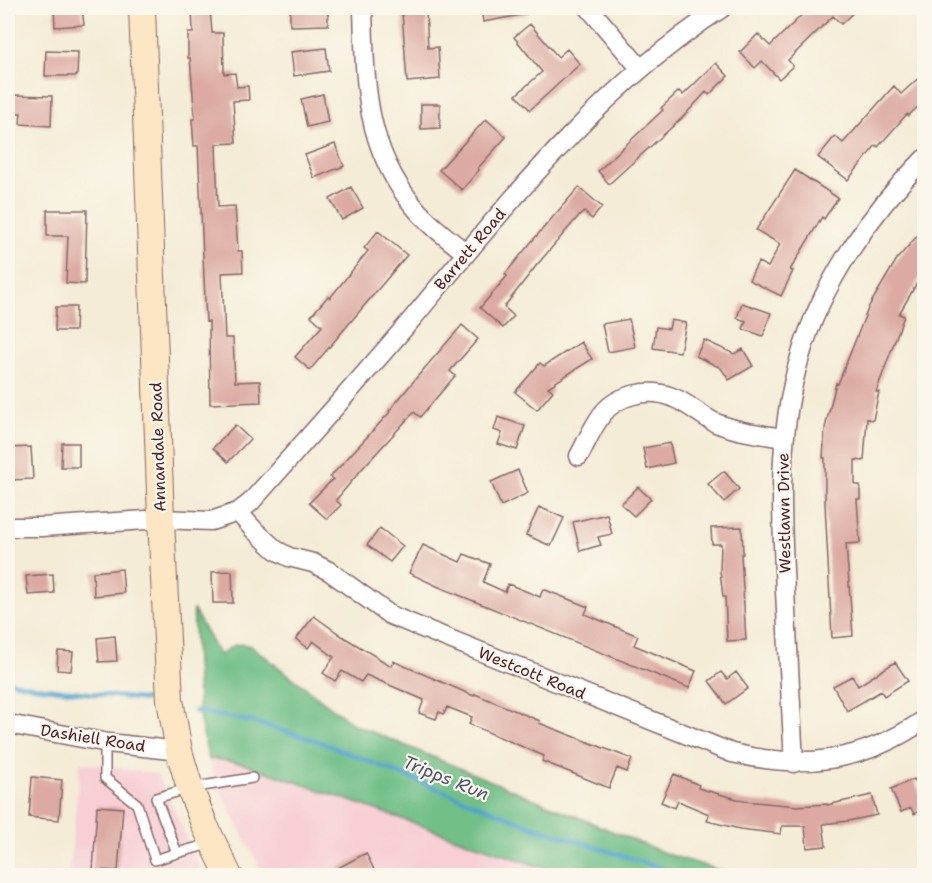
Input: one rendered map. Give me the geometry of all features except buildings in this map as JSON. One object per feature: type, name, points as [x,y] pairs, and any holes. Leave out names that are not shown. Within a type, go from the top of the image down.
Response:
[{"type":"main road","name":"Annandale Road","points":[[142,8],[170,700],[179,752],[190,788],[229,876]]},
{"type":"street","points":[[363,8],[367,98],[372,126],[382,154],[394,179],[412,204],[432,225],[466,254]]},
{"type":"street","points":[[589,8],[640,68]]},
{"type":"street","name":"Barrett Road","points":[[238,512],[250,503],[266,485],[408,323],[534,173],[570,135],[640,68],[670,43],[722,8]]},
{"type":"street","name":"Westlawn Drive","points":[[794,763],[781,475],[790,395],[811,323],[829,285],[874,217],[924,159]]},
{"type":"street","points":[[579,456],[602,414],[628,396],[643,393],[659,393],[674,397],[713,422],[735,431],[784,438]]},
{"type":"street","points":[[8,527],[161,519],[211,521],[238,512]]},
{"type":"street","name":"Westcott Road","points":[[238,512],[276,550],[329,571],[390,615],[732,753],[760,760],[794,763],[822,761],[850,756],[896,738],[924,720]]},
{"type":"street","name":"Dashiell Road","points":[[8,724],[105,742],[179,752]]},
{"type":"lane","points":[[105,742],[105,778],[137,804],[154,860],[214,843]]},
{"type":"lane","points":[[177,854],[156,798],[190,788],[252,778]]},
{"type":"shaded area","points":[[193,609],[238,689],[265,655],[353,724],[589,820],[678,875],[264,875],[214,780],[199,716]]},
{"type":"shaded area","points":[[80,762],[157,774],[204,875],[69,876]]},
{"type":"green space","points":[[193,609],[219,655],[237,645],[251,646],[353,724],[667,854],[735,875],[563,875],[244,764],[209,760],[199,716]]},
{"type":"waterway","name":"Tripps Run","points":[[8,681],[35,687],[148,700]]},
{"type":"waterway","name":"Tripps Run","points":[[195,711],[249,721],[315,740],[531,826],[685,876]]}]
